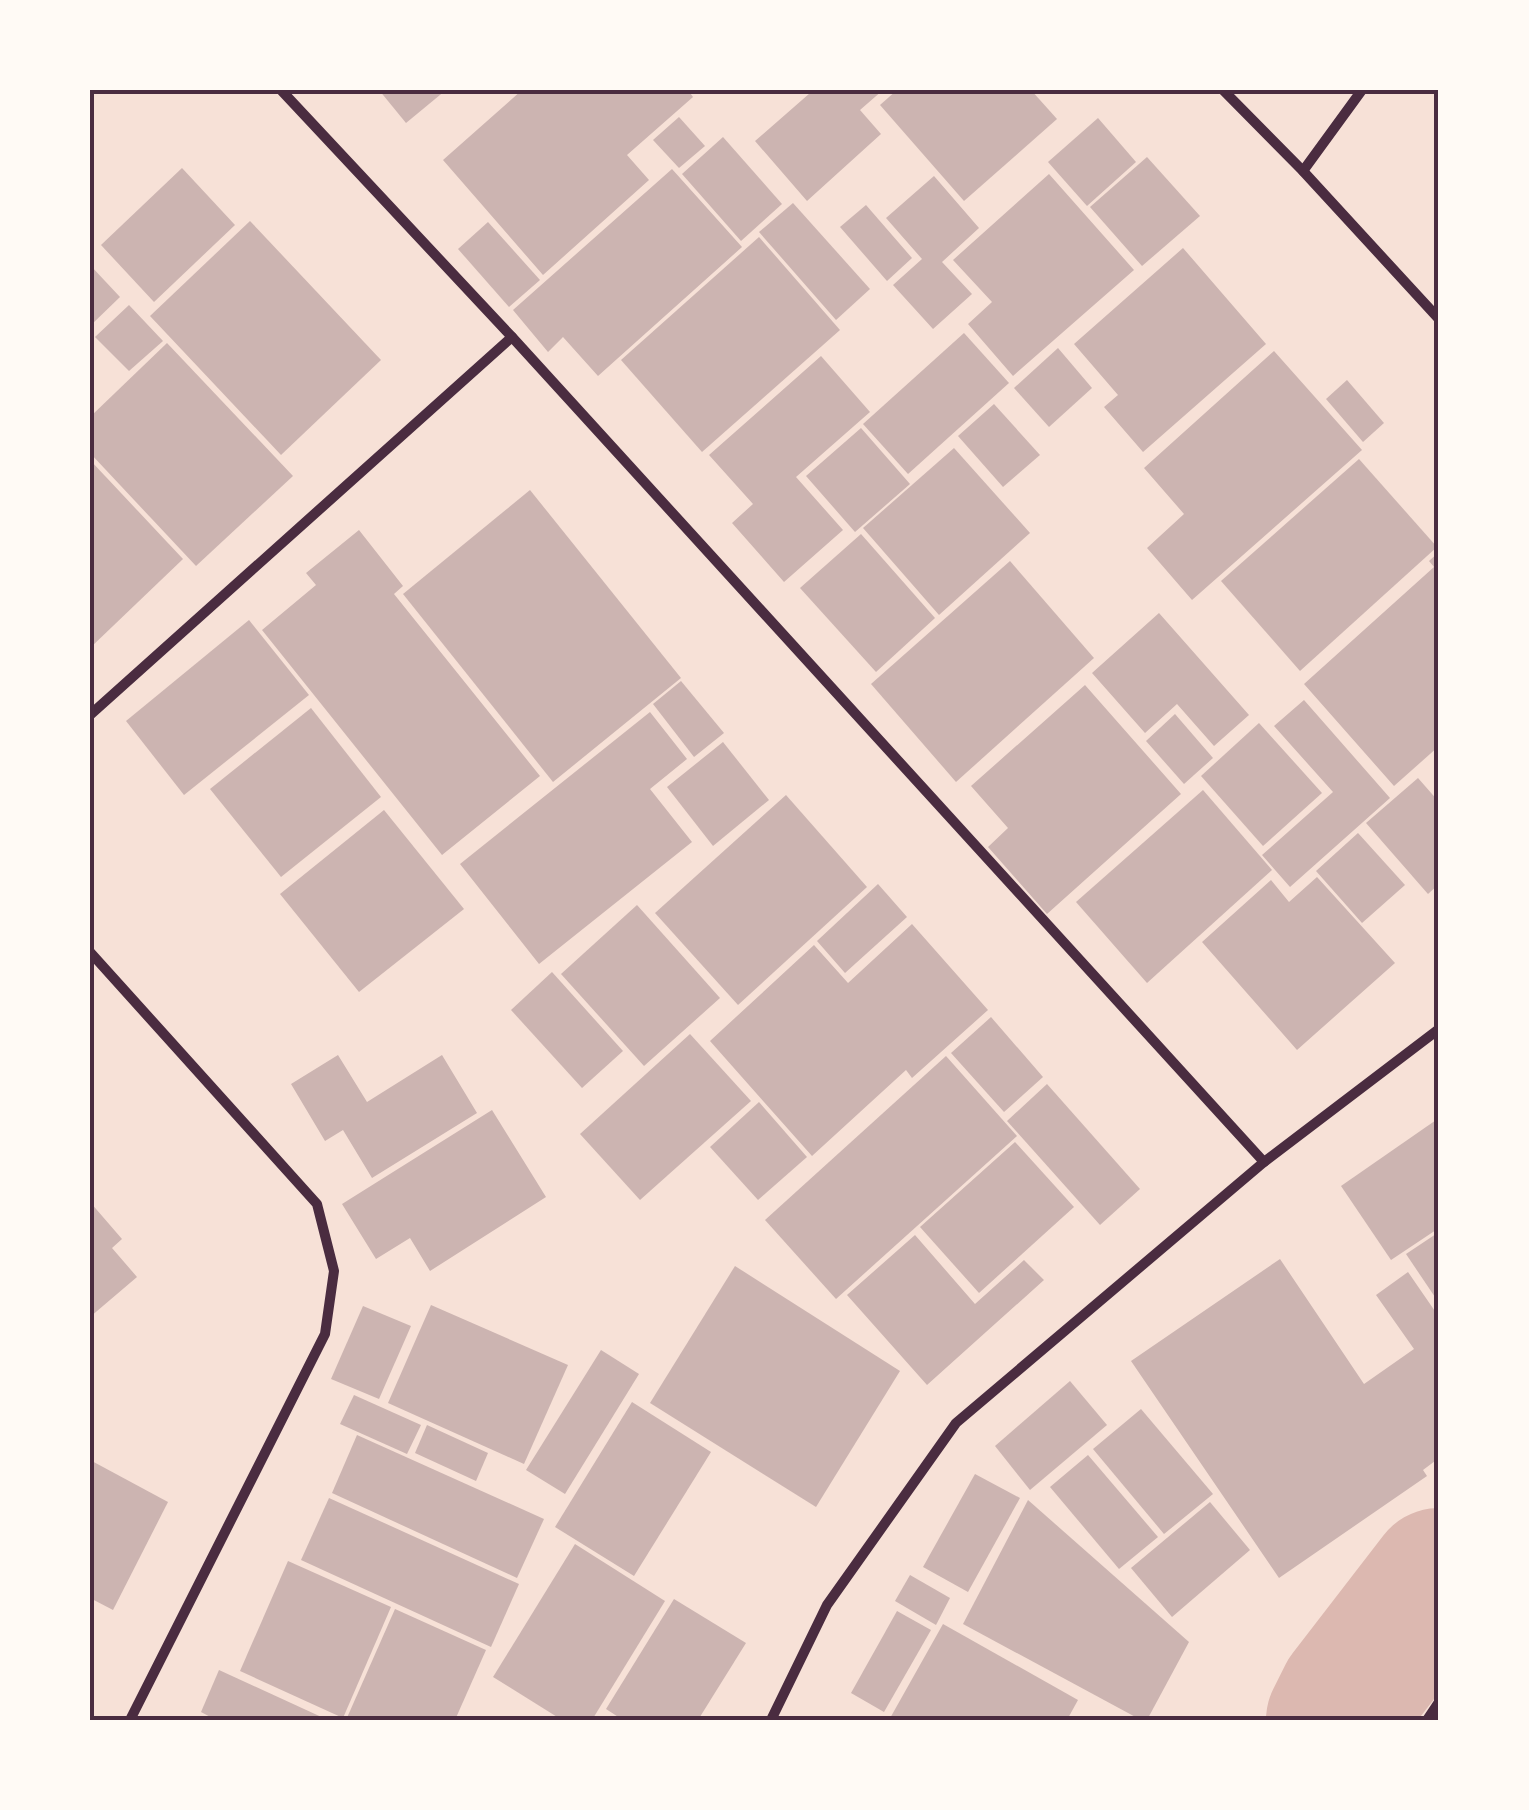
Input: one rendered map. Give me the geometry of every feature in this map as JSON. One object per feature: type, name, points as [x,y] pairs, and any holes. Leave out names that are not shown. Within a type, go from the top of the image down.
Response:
[{"type":"street","points":[[281,90],[512,337],[1264,1162]]},
{"type":"street","points":[[1224,90],[1439,319]]},
{"type":"street","points":[[1303,171],[1362,90]]},
{"type":"street","points":[[90,715],[512,337]]},
{"type":"street","points":[[90,952],[317,1204],[334,1271],[325,1334],[130,1720]]},
{"type":"street","points":[[771,1720],[827,1605],[956,1423],[1264,1162],[1439,1029]]},
{"type":"street","points":[[1427,1720],[1439,1702]]},
{"type":"building","points":[[379,90],[446,90],[406,123]]},
{"type":"building","points":[[522,90],[688,90],[693,97],[627,155],[649,180],[543,275],[443,160]]},
{"type":"building","points":[[807,90],[883,90],[860,110],[881,134],[807,201],[755,141],[810,93]]},
{"type":"building","points":[[897,90],[1031,90],[1057,119],[964,201],[880,105]]},
{"type":"building","points":[[679,117],[705,146],[679,168],[653,140]]},
{"type":"building","points":[[1098,118],[1136,162],[1087,206],[1048,162]]},
{"type":"building","points":[[723,137],[782,204],[741,241],[682,174]]},
{"type":"building","points":[[1147,157],[1200,216],[1142,266],[1090,207]]},
{"type":"building","points":[[182,168],[235,225],[154,302],[101,245]]},
{"type":"building","points":[[672,169],[742,247],[598,376],[563,337],[548,352],[513,310]]},
{"type":"building","points":[[1049,174],[1134,270],[1013,376],[968,324],[992,302],[953,260]]},
{"type":"building","points":[[934,176],[979,228],[942,262],[972,294],[933,329],[893,285],[922,259],[886,218]]},
{"type":"building","points":[[793,203],[870,289],[836,320],[759,232]]},
{"type":"building","points":[[866,205],[912,258],[887,281],[840,227]]},
{"type":"building","points":[[250,221],[381,360],[281,455],[150,316]]},
{"type":"building","points":[[488,222],[540,280],[509,307],[458,249]]},
{"type":"building","points":[[759,237],[840,330],[702,452],[621,360]]},
{"type":"building","points":[[1183,248],[1266,344],[1143,452],[1104,407],[1118,395],[1074,344]]},
{"type":"building","points":[[90,265],[120,297],[90,326]]},
{"type":"building","points":[[129,305],[163,341],[129,371],[95,337]]},
{"type":"building","points":[[964,333],[1009,383],[908,474],[863,424]]},
{"type":"building","points":[[167,343],[293,476],[196,566],[90,453],[90,417]]},
{"type":"building","points":[[1058,348],[1092,388],[1049,427],[1014,388]]},
{"type":"building","points":[[1274,351],[1362,450],[1192,600],[1147,548],[1184,514],[1144,468]]},
{"type":"building","points":[[821,356],[870,412],[796,477],[843,530],[784,582],[732,523],[753,504],[709,455]]},
{"type":"building","points":[[1347,380],[1384,423],[1363,442],[1326,399]]},
{"type":"building","points":[[994,404],[1040,455],[1003,487],[958,436]]},
{"type":"building","points":[[861,428],[910,484],[855,532],[806,476]]},
{"type":"building","points":[[954,448],[1030,533],[939,615],[863,528]]},
{"type":"building","points":[[1359,459],[1437,547],[1300,671],[1221,581]]},
{"type":"building","points":[[90,460],[183,559],[90,648]]},
{"type":"building","points":[[530,490],[681,678],[553,782],[403,594]]},
{"type":"building","points":[[359,530],[403,586],[394,594],[540,776],[442,855],[262,630],[316,585],[306,573]]},
{"type":"building","points":[[861,534],[935,618],[876,672],[800,588]]},
{"type":"building","points":[[1439,552],[1439,746],[1394,786],[1304,684],[1434,567],[1429,561]]},
{"type":"building","points":[[1010,561],[1094,658],[956,782],[871,684]]},
{"type":"building","points":[[1159,613],[1249,715],[1214,746],[1177,704],[1145,733],[1092,673]]},
{"type":"building","points":[[249,620],[309,695],[184,795],[126,721]]},
{"type":"building","points":[[681,681],[724,733],[694,757],[653,704]]},
{"type":"building","points":[[1085,685],[1181,794],[1047,914],[988,847],[1008,828],[971,786]]},
{"type":"building","points":[[1304,700],[1390,798],[1290,887],[1262,855],[1333,792],[1274,726]]},
{"type":"building","points":[[311,708],[381,797],[281,877],[210,789]]},
{"type":"building","points":[[650,712],[687,759],[650,789],[692,842],[539,964],[460,864]]},
{"type":"building","points":[[1175,714],[1213,758],[1184,784],[1146,741]]},
{"type":"building","points":[[1259,723],[1322,793],[1263,846],[1201,776]]},
{"type":"building","points":[[723,742],[769,800],[713,846],[667,787]]},
{"type":"building","points":[[1418,778],[1439,802],[1439,884],[1428,894],[1366,823]]},
{"type":"building","points":[[1203,790],[1272,870],[1147,983],[1076,902]]},
{"type":"building","points":[[786,795],[867,887],[738,1005],[655,913]]},
{"type":"building","points":[[384,810],[464,909],[359,992],[280,894]]},
{"type":"building","points":[[1358,833],[1405,885],[1362,923],[1316,871]]},
{"type":"building","points":[[1317,877],[1395,963],[1297,1050],[1202,942],[1271,880],[1289,902]]},
{"type":"building","points":[[878,884],[907,917],[845,973],[817,941]]},
{"type":"building","points":[[637,905],[720,998],[644,1066],[561,974]]},
{"type":"building","points":[[912,924],[988,1010],[912,1078],[906,1070],[812,1156],[710,1041],[814,945],[848,983]]},
{"type":"building","points":[[552,972],[623,1051],[582,1088],[511,1010]]},
{"type":"building","points":[[991,1017],[1043,1077],[1004,1112],[951,1053]]},
{"type":"building","points":[[690,1034],[751,1101],[640,1200],[580,1134]]},
{"type":"building","points":[[338,1055],[367,1102],[442,1055],[477,1113],[372,1178],[343,1130],[325,1141],[291,1084]]},
{"type":"building","points":[[946,1056],[1017,1136],[836,1299],[765,1220]]},
{"type":"building","points":[[1047,1084],[1140,1189],[1100,1225],[1007,1121]]},
{"type":"building","points":[[759,1102],[807,1157],[758,1200],[710,1147]]},
{"type":"building","points":[[492,1110],[546,1197],[430,1271],[410,1238],[376,1259],[342,1204]]},
{"type":"building","points":[[1439,1118],[1439,1228],[1391,1260],[1341,1186]]},
{"type":"building","points":[[1015,1142],[1074,1207],[979,1293],[920,1227]]},
{"type":"building","points":[[90,1202],[122,1239],[112,1248],[137,1277],[90,1317]]},
{"type":"building","points":[[1439,1232],[1439,1303],[1406,1254]]},
{"type":"building","points":[[915,1235],[975,1304],[1024,1260],[1044,1280],[927,1385],[847,1295]]},
{"type":"building","points":[[1280,1259],[1364,1384],[1414,1349],[1376,1295],[1408,1272],[1439,1317],[1439,1458],[1423,1470],[1427,1476],[1279,1578],[1131,1361]]},
{"type":"building","points":[[735,1266],[900,1371],[816,1507],[650,1403]]},
{"type":"building","points":[[431,1305],[568,1365],[524,1464],[388,1403]]},
{"type":"building","points":[[363,1306],[411,1326],[379,1399],[331,1379]]},
{"type":"building","points":[[601,1350],[639,1374],[565,1494],[526,1470]]},
{"type":"building","points":[[1070,1381],[1107,1425],[1030,1490],[995,1446]]},
{"type":"building","points":[[354,1395],[421,1425],[407,1454],[340,1424]]},
{"type":"building","points":[[632,1402],[711,1452],[634,1576],[555,1527]]},
{"type":"building","points":[[1141,1409],[1213,1494],[1164,1534],[1093,1449]]},
{"type":"building","points":[[427,1425],[488,1453],[476,1481],[415,1453]]},
{"type":"building","points":[[357,1435],[544,1519],[517,1578],[332,1493]]},
{"type":"building","points":[[1088,1455],[1158,1537],[1119,1569],[1050,1487]]},
{"type":"building","points":[[90,1460],[168,1502],[113,1610],[90,1598]]},
{"type":"building","points":[[975,1474],[1020,1498],[968,1592],[923,1567]]},
{"type":"building","points":[[329,1498],[519,1584],[491,1647],[301,1560]]},
{"type":"building","points":[[1028,1500],[1189,1642],[1147,1720],[963,1624]]},
{"type":"building","points":[[1210,1502],[1250,1550],[1172,1617],[1131,1568]]},
{"type":"building","points":[[575,1544],[665,1601],[592,1720],[562,1720],[493,1677]]},
{"type":"building","points":[[288,1561],[391,1607],[343,1718],[240,1671]]},
{"type":"building","points":[[910,1575],[950,1598],[936,1625],[895,1601]]},
{"type":"building","points":[[674,1599],[746,1643],[698,1720],[623,1720],[606,1709]]},
{"type":"building","points":[[395,1609],[486,1650],[455,1720],[346,1720]]},
{"type":"building","points":[[897,1611],[931,1630],[884,1712],[851,1693]]},
{"type":"building","points":[[943,1624],[1078,1700],[1067,1720],[889,1720]]},
{"type":"building","points":[[219,1670],[328,1720],[216,1720],[201,1712]]},
{"type":"waterway","points":[[1336,1720],[1348,1696],[1439,1578]]}]
